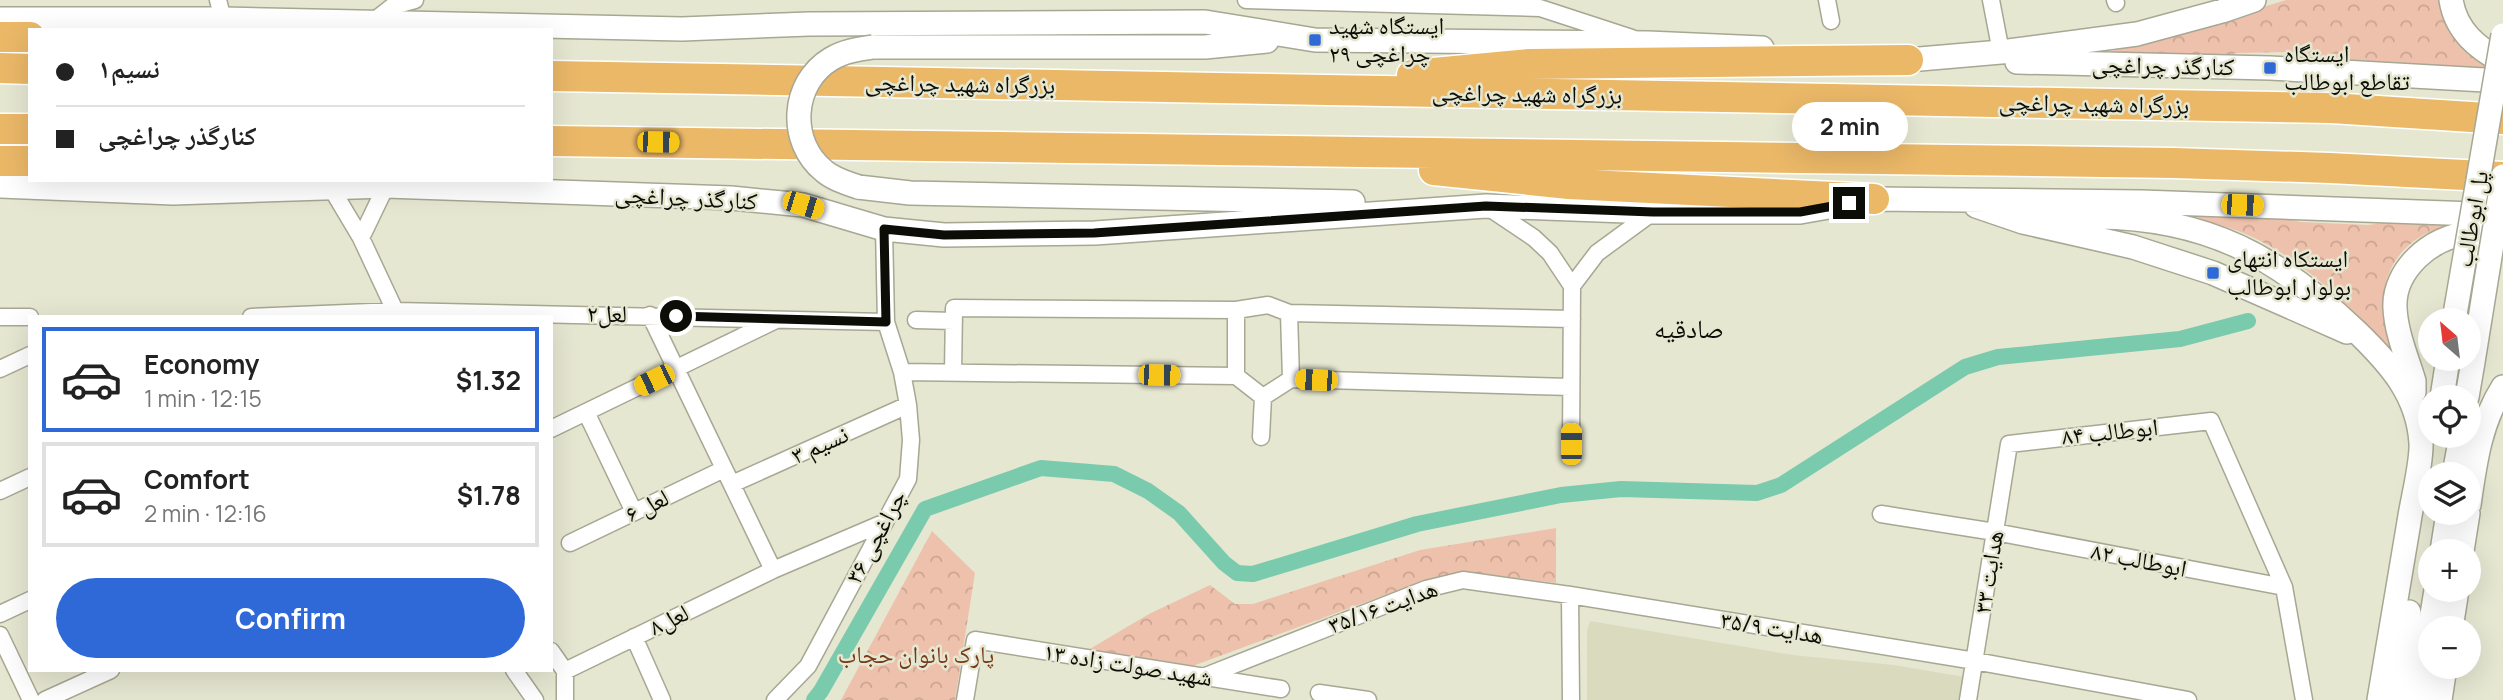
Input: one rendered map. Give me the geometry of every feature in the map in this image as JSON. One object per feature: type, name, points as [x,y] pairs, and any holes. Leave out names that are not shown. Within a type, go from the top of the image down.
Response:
[{"type":"highway","points":[[0,37],[28,37]]},
{"type":"highway","points":[[1318,91],[1412,75],[1529,64],[1908,60]]},
{"type":"highway","points":[[0,68],[28,69]]},
{"type":"highway","name":"بزرگراه شهید چراغچی","points":[[553,76],[2331,108],[2503,119]]},
{"type":"highway","points":[[0,129],[28,129]]},
{"type":"highway","points":[[553,141],[2174,163],[2503,177]]},
{"type":"highway","points":[[1341,152],[1446,172],[1569,184],[1874,199]]},
{"type":"highway","points":[[0,161],[28,161]]},
{"type":"main road","points":[[1486,206],[910,193],[858,187],[824,171],[803,142],[798,116],[801,96],[819,68],[830,59],[846,52],[873,47],[1205,47],[1298,38],[1647,43],[1836,52],[1908,60],[2001,52],[2137,34],[2253,0]]},
{"type":"main road","points":[[2451,0],[2453,12],[2465,34],[2482,51],[2503,62]]},
{"type":"main road","points":[[0,19],[221,10],[370,24],[682,29],[809,24],[1205,22],[1298,38]]},
{"type":"main road","name":"پل ابوطالب","points":[[2456,308],[2503,34]]},
{"type":"main road","name":"کنارگذر چراغچی","points":[[1908,60],[2270,68],[2503,81]]},
{"type":"main road","name":"پل ابوطالب","points":[[2469,385],[2503,177]]},
{"type":"main road","name":"کنارگذر چراغچی","points":[[0,186],[173,192],[386,186],[732,198],[803,205],[884,229],[944,235],[1094,233],[1486,206],[1653,212],[1800,212],[1874,199],[2142,202],[2503,215]]},
{"type":"main road","points":[[1954,199],[2023,222],[2133,247],[2213,273],[2345,331],[2379,353]]},
{"type":"main road","points":[[2023,222],[2096,217],[2143,220],[2181,226],[2256,253],[2294,277],[2379,353],[2400,378],[2414,404]]},
{"type":"main road","points":[[2379,700],[2421,446],[2414,404],[2414,381],[2394,307],[2399,283],[2411,263],[2427,249],[2448,237],[2469,233],[2488,236],[2503,244]]},
{"type":"main road","points":[[2475,462],[2486,418],[2503,387]]},
{"type":"main road","points":[[2396,700],[2434,448]]},
{"type":"main road","points":[[2418,700],[2434,602]]},
{"type":"main road","points":[[2440,700],[2443,679]]},
{"type":"street","points":[[370,24],[392,3],[415,0]]},
{"type":"street","points":[[1246,0],[1540,4],[1647,43]]},
{"type":"street","points":[[1827,0],[1831,21]]},
{"type":"street","points":[[1991,0],[2001,52]]},
{"type":"street","points":[[330,186],[361,237],[397,314]]},
{"type":"street","points":[[361,237],[386,186]]},
{"type":"street","points":[[1486,206],[1550,253],[1572,286],[1571,444]]},
{"type":"street","points":[[1572,286],[1597,253],[1653,212]]},
{"type":"street","name":"چراغچی ۳۶","points":[[775,700],[808,666],[908,479],[911,440],[908,405],[902,372],[886,322],[884,229]]},
{"type":"street","points":[[953,373],[954,308],[1236,310],[1268,305],[1289,313],[1572,319]]},
{"type":"street","points":[[1236,310],[1236,376]]},
{"type":"street","points":[[1289,313],[1291,379]]},
{"type":"street","name":"لعل۲","points":[[348,315],[650,315],[886,322]]},
{"type":"street","points":[[650,315],[773,570]]},
{"type":"street","points":[[0,317],[28,317]]},
{"type":"street","points":[[553,428],[780,319]]},
{"type":"street","points":[[916,320],[954,321]]},
{"type":"street","points":[[0,369],[28,356]]},
{"type":"street","points":[[902,372],[1236,376],[1263,397]]},
{"type":"street","points":[[1263,397],[1291,379],[1571,387]]},
{"type":"street","points":[[1261,437],[1263,397]]},
{"type":"street","name":"نسیم ۳","points":[[732,484],[908,405]]},
{"type":"street","points":[[586,412],[634,512]]},
{"type":"street","name":"ابوطالب ۸۴","points":[[2009,444],[2211,421],[2284,587]]},
{"type":"street","name":"هدایت ۳۳","points":[[1968,700],[2009,444]]},
{"type":"street","name":"لعل ۶","points":[[570,543],[724,469]]},
{"type":"street","points":[[0,491],[28,478]]},
{"type":"street","name":"ابوطالب ۸۲","points":[[1881,514],[1995,532],[2284,587]]},
{"type":"street","name":"لعل۸","points":[[565,671],[773,570],[883,523]]},
{"type":"street","name":"هدایت ۳۵/۱۶","points":[[1203,677],[1426,589],[1463,580],[1570,595]]},
{"type":"street","points":[[2284,587],[2304,700]]},
{"type":"street","points":[[1570,595],[1571,700]]},
{"type":"street","name":"هدایت ۳۵/۹","points":[[1570,595],[2188,700]]},
{"type":"street","points":[[0,614],[28,601]]},
{"type":"street","points":[[0,635],[31,700]]},
{"type":"street","points":[[634,637],[662,700]]},
{"type":"street","name":"شهید صولت زاده ۱۳","points":[[965,700],[975,640],[1281,689]]},
{"type":"street","points":[[553,654],[565,671],[565,700]]},
{"type":"street","points":[[45,700],[107,672]]},
{"type":"street","points":[[515,672],[536,700]]},
{"type":"street","points":[[1319,693],[1368,700]]},
{"type":"shaded area","points":[[1590,621],[1793,655],[1894,665],[1965,677],[1961,700],[1587,700],[1587,630]]},
{"type":"green space","points":[[2286,0],[2442,0],[2449,26],[2461,44],[2469,52],[2503,70],[2340,64],[2295,52],[2238,53],[2208,58],[2092,56],[2153,41]]},
{"type":"green space","points":[[2153,211],[2257,213],[2301,222],[2368,225],[2404,220],[2503,226],[2456,225],[2432,231],[2417,239],[2394,263],[2387,277],[2384,310],[2403,363],[2323,284],[2277,251],[2253,237],[2227,227]]},
{"type":"green space","points":[[1556,528],[1556,583],[1469,572],[1431,578],[1190,667],[1088,650],[1149,614],[1210,585],[1235,604],[1253,604],[1420,550]]},
{"type":"green space","name":"پارک بانوان حجاب","points":[[932,531],[975,573],[955,700],[841,700]]},
{"type":"waterway","points":[[814,700],[925,509],[1041,468],[1114,474],[1148,491],[1179,513],[1224,563],[1237,573],[1253,574],[1417,524],[1561,495],[1621,489],[1757,493],[1781,485],[1965,367],[1998,357],[2180,339],[2248,321]]},
{"type":"place","name":"ایستگاه شهید چراغچی ۲۹","points":[[1315,40]]},
{"type":"place","name":"ایستگاه تقاطع ابوطالب","points":[[2270,68]]},
{"type":"place","name":"ایستکاه انتهای بولوار ابوطالب","points":[[2213,273]]},
{"type":"district","name":"صادقیه","points":[[1689,329]]},
{"type":"route","points":[[676,316],[886,322],[884,229],[944,235],[1094,233],[1486,206],[1653,212],[1800,212],[1849,203]]}]
